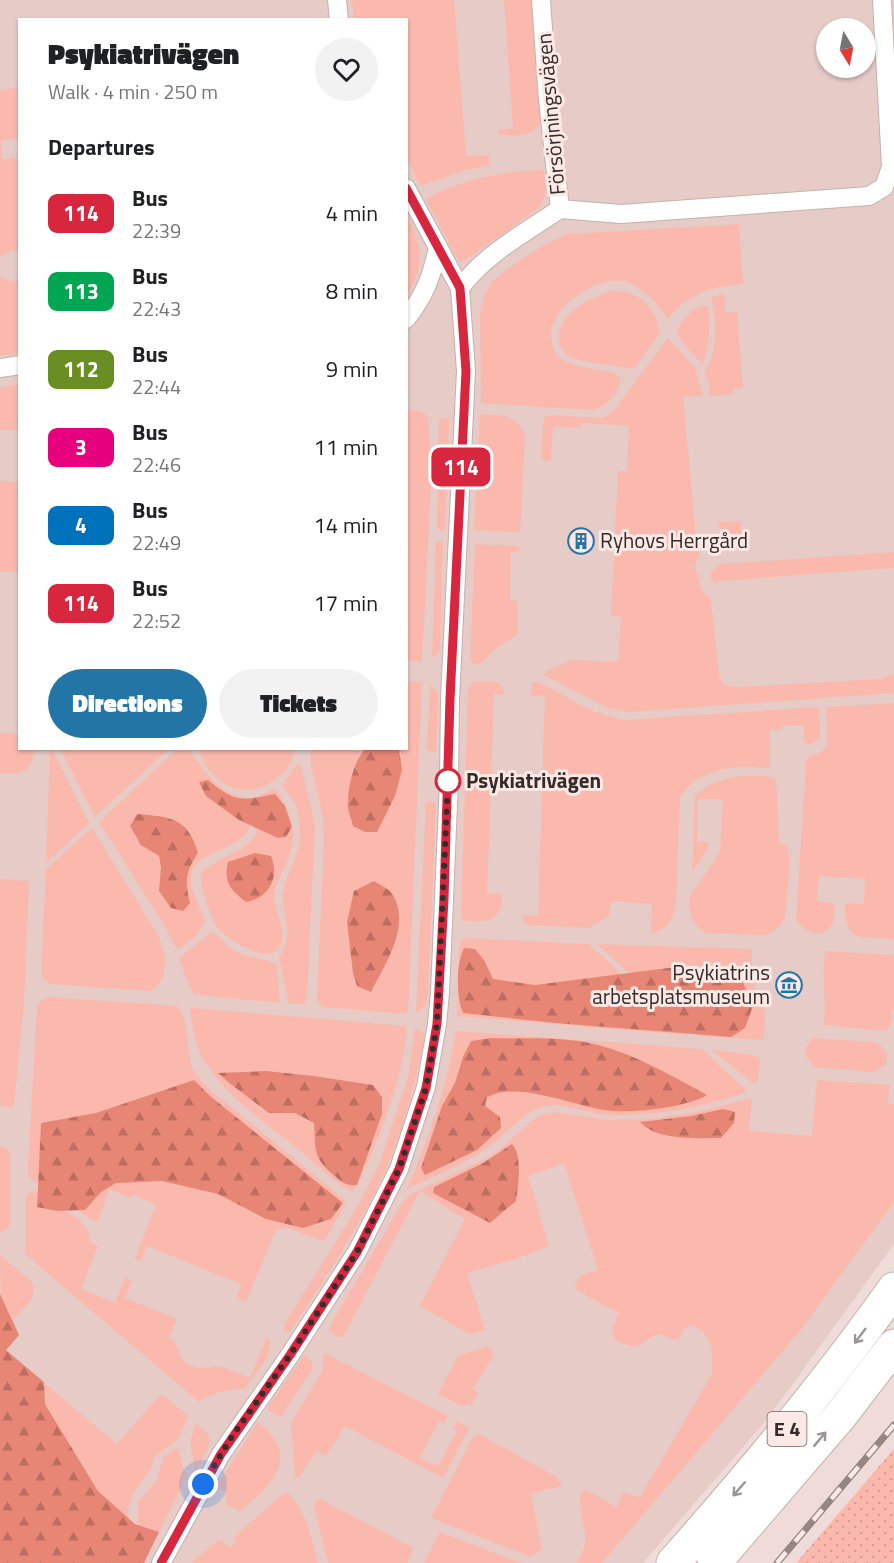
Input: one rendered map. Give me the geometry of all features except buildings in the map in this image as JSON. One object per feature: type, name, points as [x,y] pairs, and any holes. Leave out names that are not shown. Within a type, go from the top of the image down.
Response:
[{"type":"highway","name":"E 4","points":[[673,1563],[742,1485],[818,1392],[894,1289]]},
{"type":"highway","name":"E 4","points":[[714,1563],[841,1415],[894,1346]]},
{"type":"street","points":[[337,0],[339,18]]},
{"type":"street","name":"Försörjningsvägen","points":[[460,288],[484,262],[560,209],[548,100],[541,0]]},
{"type":"street","points":[[560,209],[621,214],[869,196],[884,187],[891,166],[882,0]]},
{"type":"street","points":[[161,1563],[221,1454],[290,1355],[357,1252],[399,1169],[426,1088],[437,1024],[444,899],[450,699],[466,371],[460,288],[408,192]]},
{"type":"street","points":[[408,317],[427,288],[438,246]]},
{"type":"street","points":[[0,368],[18,365]]},
{"type":"shaded area","points":[[0,0],[894,0],[894,1244],[768,1418],[643,1563],[144,1563],[138,1526],[98,1491],[57,1424],[43,1382],[6,1350],[0,1294]]},
{"type":"shaded area","points":[[352,0],[454,0],[466,156],[489,155],[489,165],[422,185],[419,183],[408,161],[408,18],[354,18]]},
{"type":"shaded area","points":[[504,0],[533,0],[541,122],[534,131],[510,136],[498,134],[499,130],[513,128]]},
{"type":"shaded area","points":[[18,87],[18,138],[1,140],[2,159],[18,158],[18,250],[10,251],[0,257],[0,91]]},
{"type":"shaded area","points":[[544,170],[546,193],[540,207],[463,262],[459,262],[426,199],[454,186],[483,177]]},
{"type":"shaded area","points":[[408,216],[418,244],[419,254],[417,274],[408,292]]},
{"type":"shaded area","points":[[739,224],[743,283],[701,293],[684,303],[668,319],[652,299],[638,287],[620,281],[606,282],[578,295],[557,316],[552,329],[552,342],[558,356],[572,364],[614,373],[620,377],[616,394],[608,403],[592,410],[481,403],[480,313],[486,293],[498,276],[550,242],[568,234]]},
{"type":"shaded area","points":[[0,276],[10,281],[18,280],[18,353],[0,356]]},
{"type":"shaded area","points":[[611,291],[621,291],[637,296],[650,307],[658,323],[660,333],[634,369],[592,363],[570,357],[565,354],[560,344],[560,329],[570,314],[585,302]]},
{"type":"shaded area","points":[[724,293],[726,313],[737,312],[743,387],[733,388],[734,394],[709,396],[709,384],[705,372],[712,355],[715,336],[711,298]]},
{"type":"shaded area","points":[[703,305],[708,307],[709,329],[708,344],[702,365],[682,341],[677,331],[687,315]]},
{"type":"shaded area","points":[[668,338],[695,368],[703,395],[683,397],[697,548],[700,554],[695,565],[702,590],[711,601],[719,675],[724,685],[739,687],[879,679],[894,674],[894,693],[630,712],[606,707],[544,675],[548,670],[571,660],[618,662],[621,617],[611,616],[618,471],[627,471],[629,426],[581,423],[581,428],[553,426],[551,461],[545,461],[541,459],[545,417],[551,415],[604,418],[612,413]]},
{"type":"shaded area","points":[[18,384],[18,430],[0,430],[0,388]]},
{"type":"shaded area","points":[[408,408],[424,413],[428,418],[431,457],[422,662],[408,661]]},
{"type":"shaded area","points":[[480,414],[501,415],[512,419],[517,422],[525,435],[520,532],[474,530]]},
{"type":"shaded area","points":[[439,418],[449,419],[445,529],[441,530],[437,525]]},
{"type":"shaded area","points":[[0,481],[18,482],[18,572],[0,572]]},
{"type":"shaded area","points":[[741,521],[742,545],[725,536],[718,522]]},
{"type":"shaded area","points":[[436,542],[443,542],[440,647],[439,652],[432,658]]},
{"type":"shaded area","points":[[475,544],[516,546],[521,551],[511,552],[510,600],[518,601],[518,635],[497,647],[480,665],[472,663],[470,658]]},
{"type":"shaded area","points":[[894,552],[894,568],[720,581],[715,584],[710,577],[711,572],[721,564]]},
{"type":"shaded area","points":[[408,681],[422,682],[408,1013],[322,1007],[317,1000],[324,840],[323,817],[311,766],[310,750],[408,750]]},
{"type":"shaded area","points":[[473,682],[498,683],[504,690],[504,695],[494,694],[487,893],[502,894],[502,903],[500,910],[492,919],[479,922],[463,920],[461,915],[468,689]]},
{"type":"shaded area","points":[[536,682],[590,709],[624,720],[819,707],[820,738],[808,744],[804,741],[804,726],[783,725],[782,730],[770,730],[770,769],[746,767],[720,770],[697,780],[687,788],[680,798],[676,903],[671,920],[662,929],[651,935],[652,904],[611,901],[609,916],[589,928],[527,925],[522,915],[538,916],[545,696],[531,695],[532,683]]},
{"type":"shaded area","points":[[430,685],[438,692],[436,751],[427,751]]},
{"type":"shaded area","points":[[894,703],[894,939],[864,938],[851,932],[848,926],[845,903],[864,904],[865,879],[819,876],[817,901],[835,903],[834,921],[824,932],[814,933],[804,928],[796,920],[807,758],[826,747],[826,707]]},
{"type":"shaded area","points":[[0,733],[18,734],[18,750],[34,750],[31,763],[25,771],[20,773],[0,773]]},
{"type":"shaded area","points":[[50,750],[52,750],[89,823],[46,863]]},
{"type":"shaded area","points":[[61,750],[168,750],[95,817]]},
{"type":"shaded area","points":[[176,750],[191,750],[211,779],[225,790],[243,797],[251,824],[246,834],[238,841],[209,855],[194,868],[191,882],[205,922],[195,937],[179,949],[99,822]]},
{"type":"shaded area","points":[[199,750],[294,751],[294,758],[290,764],[275,779],[263,786],[250,789],[224,784],[205,764]]},
{"type":"shaded area","points":[[301,765],[315,825],[307,998],[304,1004],[289,1004],[279,957],[284,950],[287,936],[284,890],[298,849],[300,828],[295,804],[283,784],[296,766]]},
{"type":"shaded area","points":[[745,776],[765,776],[776,779],[779,842],[787,847],[790,863],[785,918],[780,926],[766,935],[707,933],[695,923],[689,898],[720,852],[723,799],[698,799],[697,841],[708,842],[707,851],[692,872],[695,795],[718,781]]},
{"type":"shaded area","points":[[276,789],[287,808],[293,835],[290,855],[274,896],[282,928],[282,940],[275,952],[267,954],[238,944],[217,927],[200,875],[214,863],[249,843],[257,828],[251,800]]},
{"type":"shaded area","points":[[426,802],[436,802],[428,994],[425,1007],[416,1013]]},
{"type":"shaded area","points":[[92,828],[158,935],[166,958],[163,977],[151,991],[49,984],[41,975],[46,869]]},
{"type":"shaded area","points":[[0,879],[29,881],[24,1002],[14,1107],[0,1106]]},
{"type":"shaded area","points":[[211,932],[235,951],[274,963],[277,966],[280,1002],[193,994],[179,960]]},
{"type":"shaded area","points":[[465,938],[589,944],[687,1035],[457,1016],[459,950],[461,941]]},
{"type":"shaded area","points":[[597,944],[751,949],[755,993],[765,1011],[764,1040],[699,1036]]},
{"type":"shaded area","points":[[825,951],[894,955],[894,1010],[892,1010],[888,1029],[885,1031],[824,1025]]},
{"type":"shaded area","points":[[48,997],[177,1006],[186,1027],[192,1066],[199,1078],[209,1089],[345,1200],[325,1241],[287,1228],[276,1230],[246,1302],[236,1298],[241,1284],[147,1246],[141,1261],[135,1258],[156,1204],[133,1195],[131,1198],[110,1189],[97,1223],[29,1178],[37,1008],[39,1002]]},
{"type":"shaded area","points":[[190,1009],[406,1026],[402,1062],[388,1111],[369,1159],[352,1192],[331,1178],[224,1087],[199,1050],[194,1037]]},
{"type":"shaded area","points":[[415,1028],[424,1033],[424,1039],[407,1112],[389,1162],[350,1237],[290,1332],[287,1332],[284,1329],[285,1323],[353,1214],[379,1165],[408,1077]]},
{"type":"shaded area","points":[[456,1031],[702,1049],[746,1090],[744,1093],[704,1104],[634,1115],[598,1114],[564,1106],[544,1106],[529,1113],[479,1153],[407,1189],[436,1111],[448,1072]]},
{"type":"shaded area","points":[[812,1038],[879,1044],[887,1053],[886,1065],[874,1072],[814,1067],[805,1055]]},
{"type":"shaded area","points":[[712,1050],[753,1055],[760,1058],[758,1082],[754,1084]]},
{"type":"shaded area","points":[[817,1080],[889,1085],[888,1104],[894,1104],[894,1202],[800,1331],[602,1563],[576,1563],[585,1546],[581,1492],[586,1490],[617,1507],[623,1492],[640,1497],[712,1374],[712,1351],[704,1333],[691,1325],[683,1330],[680,1338],[673,1340],[661,1334],[640,1345],[631,1346],[615,1340],[612,1331],[619,1312],[574,1288],[581,1275],[598,1270],[564,1163],[528,1176],[549,1246],[522,1257],[467,1273],[485,1330],[469,1334],[420,1306],[465,1219],[420,1191],[343,1337],[338,1337],[330,1331],[330,1326],[402,1203],[411,1194],[491,1156],[538,1116],[555,1112],[607,1120],[649,1119],[697,1112],[752,1098],[749,1131],[812,1136]]},
{"type":"shaded area","points":[[0,1146],[8,1149],[10,1154],[10,1221],[9,1227],[0,1233]]},
{"type":"shaded area","points":[[30,1192],[35,1192],[80,1220],[91,1236],[89,1242],[98,1246],[81,1289],[115,1303],[125,1278],[132,1280],[125,1298],[177,1319],[169,1339],[175,1342],[182,1359],[188,1364],[199,1368],[219,1366],[250,1378],[266,1339],[270,1340],[266,1359],[245,1389],[221,1392],[199,1402],[26,1254],[26,1199]]},
{"type":"shaded area","points":[[0,1255],[32,1282],[34,1288],[28,1303],[13,1320],[19,1335],[6,1351],[117,1444],[160,1395],[163,1395],[188,1416],[179,1438],[155,1457],[151,1469],[133,1493],[128,1509],[129,1519],[98,1491],[45,1404],[2,1361]]},
{"type":"shaded area","points":[[488,1346],[493,1356],[473,1389],[479,1393],[472,1404],[461,1406],[438,1394],[458,1356]]},
{"type":"shaded area","points":[[324,1353],[448,1416],[444,1424],[439,1421],[420,1458],[438,1466],[457,1431],[453,1428],[457,1421],[467,1426],[469,1429],[443,1478],[345,1426],[326,1456],[316,1451],[299,1478],[295,1476],[291,1425],[322,1372]]},
{"type":"shaded area","points":[[304,1355],[311,1361],[313,1368],[279,1417],[268,1410],[268,1407]]},
{"type":"shaded area","points":[[258,1422],[271,1435],[278,1447],[280,1458],[278,1470],[263,1491],[240,1511],[227,1505],[225,1492],[217,1486]]},
{"type":"shaded area","points":[[196,1423],[205,1430],[210,1439],[207,1451],[196,1471],[191,1447]]},
{"type":"shaded area","points":[[479,1434],[557,1477],[562,1486],[531,1493],[542,1549],[531,1557],[431,1518],[470,1442],[474,1436]]},
{"type":"shaded area","points":[[178,1447],[187,1476],[159,1532],[138,1526],[138,1503],[157,1480],[163,1457]]},
{"type":"shaded area","points":[[894,1449],[894,1563],[796,1563]]},
{"type":"shaded area","points":[[284,1493],[289,1493],[304,1517],[318,1563],[191,1563],[217,1541],[222,1540],[229,1546],[234,1545],[236,1535]]},
{"type":"shaded area","points":[[320,1499],[412,1547],[407,1563],[328,1563],[314,1506],[315,1501]]},
{"type":"shaded area","points":[[440,1532],[521,1563],[424,1563]]},
{"type":"green space","points":[[364,750],[399,750],[402,770],[395,796],[377,832],[365,832],[353,826],[348,808],[352,776]]},
{"type":"green space","points":[[208,780],[233,797],[247,799],[275,794],[285,806],[292,827],[286,837],[278,838],[239,820],[206,796],[199,782]]},
{"type":"green space","points":[[137,814],[159,816],[176,821],[189,832],[194,841],[198,853],[187,877],[190,903],[183,911],[171,908],[159,891],[161,867],[159,856],[141,845],[130,826]]},
{"type":"green space","points":[[255,853],[271,856],[273,879],[261,896],[246,902],[236,894],[228,881],[228,862]]},
{"type":"green space","points":[[374,881],[392,893],[398,907],[399,920],[394,945],[371,992],[357,986],[353,973],[347,922],[354,891]]},
{"type":"green space","points":[[464,948],[475,949],[484,960],[493,979],[535,985],[668,968],[715,968],[740,975],[753,1006],[745,1028],[731,1037],[463,1013],[458,980],[459,962]]},
{"type":"green space","points":[[491,1038],[558,1039],[598,1045],[640,1060],[707,1095],[671,1107],[615,1111],[527,1092],[498,1093],[487,1097],[485,1106],[500,1117],[501,1128],[477,1150],[425,1175],[421,1168],[442,1106],[455,1083],[463,1057],[471,1041]]},
{"type":"green space","points":[[266,1071],[373,1085],[382,1097],[382,1114],[357,1185],[343,1182],[319,1159],[314,1123],[295,1113],[269,1113],[218,1073]]},
{"type":"green space","points":[[194,1080],[210,1096],[343,1203],[331,1219],[303,1228],[266,1219],[218,1194],[162,1181],[116,1183],[101,1192],[85,1210],[57,1211],[37,1207],[41,1123],[96,1113]]},
{"type":"green space","points":[[723,1109],[735,1112],[734,1123],[721,1138],[689,1138],[656,1133],[640,1122],[691,1116]]},
{"type":"green space","points":[[512,1144],[519,1163],[516,1201],[490,1223],[433,1193],[434,1187],[483,1163]]},
{"type":"green space","points":[[0,1294],[19,1335],[6,1350],[44,1382],[45,1404],[98,1491],[135,1524],[159,1532],[144,1563],[0,1563]]},
{"type":"railway","points":[[777,1563],[894,1425]]},
{"type":"bus line","name":"114","points":[[161,1563],[203,1484],[231,1438],[290,1355],[357,1252],[399,1169],[426,1088],[440,993],[450,699],[466,371],[460,288],[408,192]]},
{"type":"place","name":"Ryhovs Herrgård","points":[[581,541]]},
{"type":"place","name":"Psykiatrivägen","points":[[448,781]]},
{"type":"place","name":"Psykiatrins arbetsplatsmuseum","points":[[789,985]]},
{"type":"route","points":[[203,1484],[231,1438],[290,1355],[357,1252],[399,1169],[426,1088],[437,1024],[448,781]]}]
